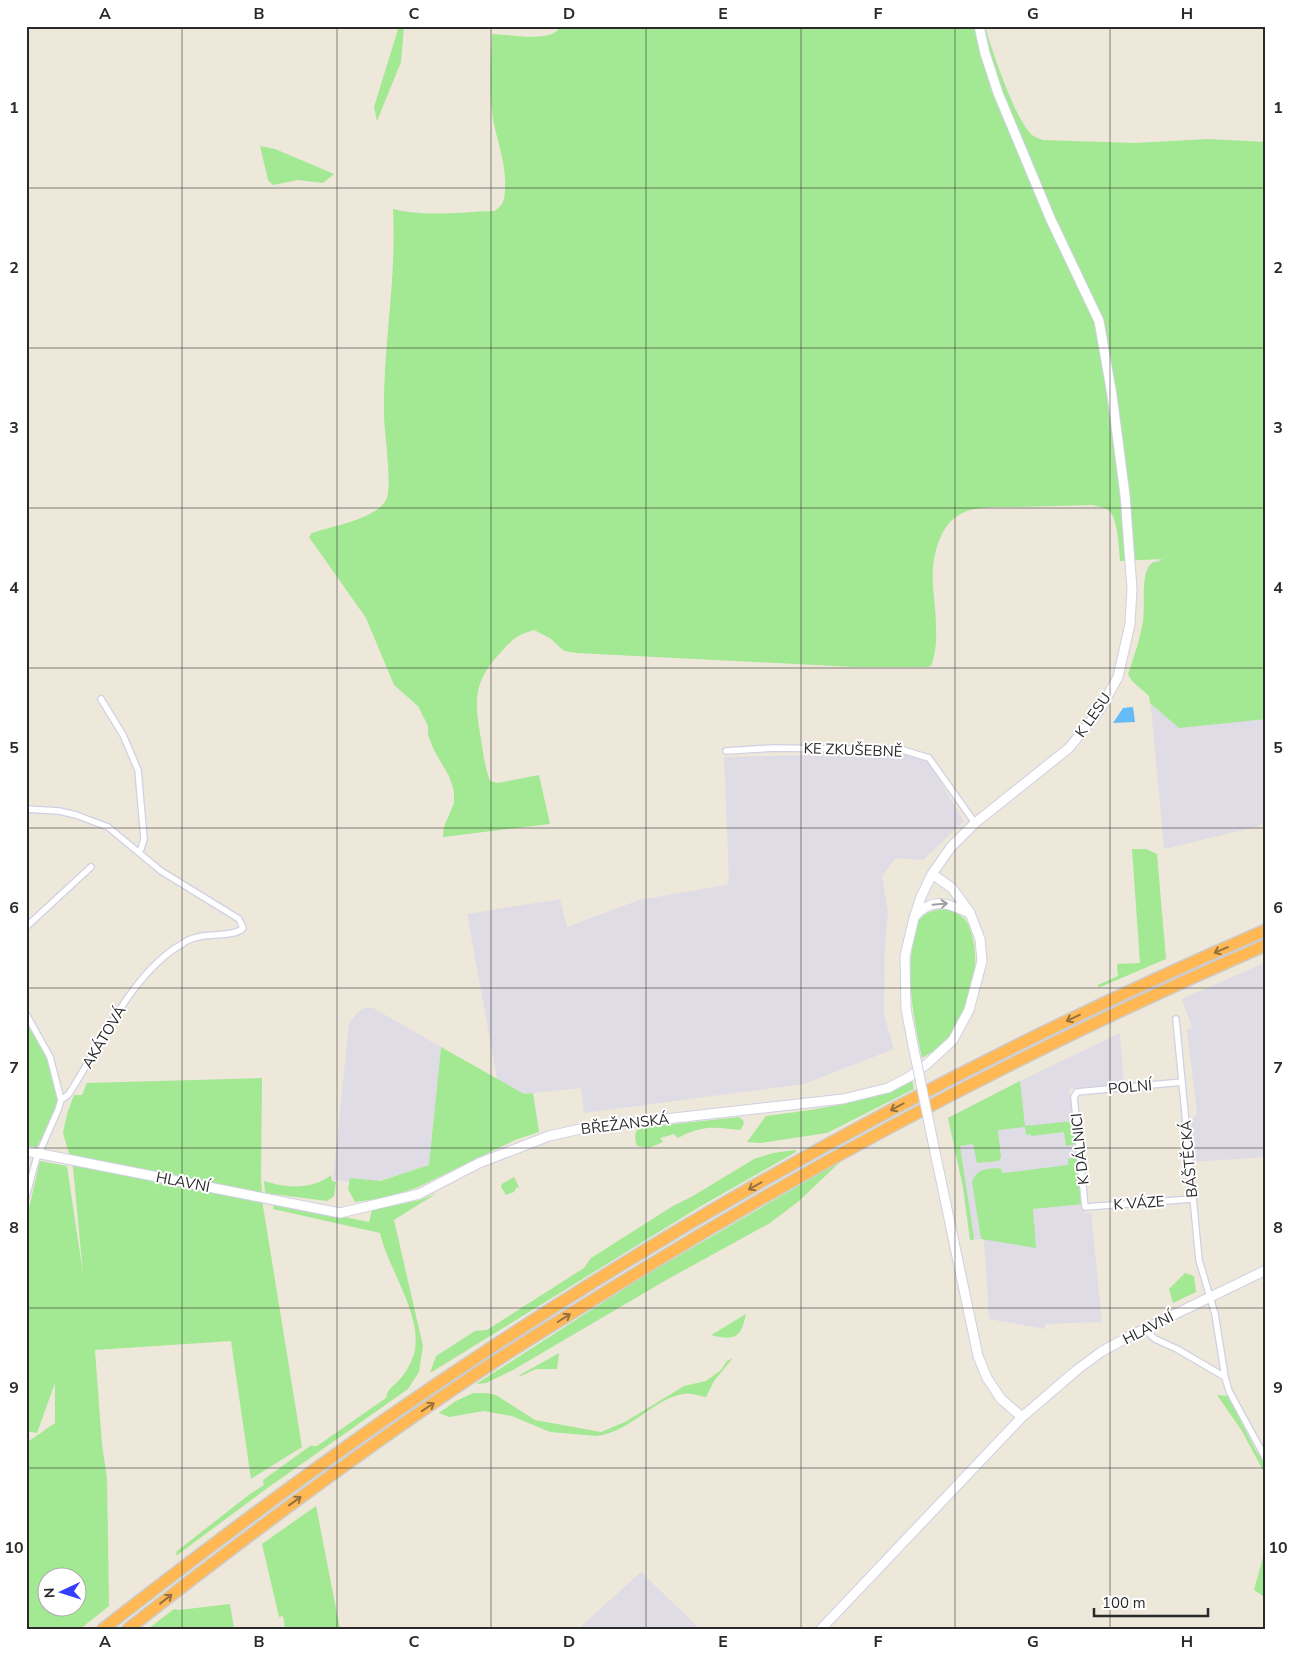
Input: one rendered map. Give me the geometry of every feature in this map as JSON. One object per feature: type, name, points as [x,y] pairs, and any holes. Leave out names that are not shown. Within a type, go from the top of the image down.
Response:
[{"type":"highway","points":[[103,1629],[244,1520],[358,1437],[462,1366],[703,1215],[799,1160],[1024,1041],[1266,930]]},
{"type":"highway","points":[[128,1629],[260,1526],[384,1437],[470,1378],[710,1227],[904,1119],[1007,1066],[1191,978],[1266,945]]},
{"type":"street","name":"K LESU","points":[[932,874],[951,847],[975,823],[1069,748],[1100,711],[1118,677],[1130,624],[1132,589],[1125,495],[1112,395],[1098,321],[1050,220],[998,93],[978,26]]},
{"type":"street","points":[[26,808],[59,811],[76,815],[108,827],[138,852],[141,849],[144,839],[138,770],[122,735],[101,699]]},
{"type":"street","name":"KE ZKUŠEBNĚ","points":[[726,751],[774,748],[903,750],[929,758],[975,823]]},
{"type":"street","name":"AKÁTOVÁ","points":[[60,1100],[68,1095],[129,995],[148,973],[182,943],[202,936],[238,932],[243,928],[240,918],[161,871],[138,852]]},
{"type":"street","points":[[26,927],[91,867]]},
{"type":"street","points":[[932,874],[914,918],[905,956],[906,1009],[978,1356],[987,1378],[1001,1398],[1022,1417]]},
{"type":"street","name":"BŘEŽANSKÁ","points":[[340,1213],[419,1194],[479,1163],[558,1134],[585,1128],[843,1099],[888,1088],[908,1077],[953,1040],[969,1010],[982,961],[980,939],[970,913],[952,888],[932,874]]},
{"type":"street","points":[[914,918],[923,908],[936,904],[949,904],[970,913]]},
{"type":"street","points":[[26,1014],[50,1057],[60,1100],[58,1110],[36,1160],[26,1197]]},
{"type":"street","name":"BÁŠTĚCKÁ","points":[[1176,1019],[1199,1260],[1215,1314],[1225,1377],[1235,1404],[1266,1459]]},
{"type":"street","name":"POLNÍ","points":[[1077,1092],[1182,1082]]},
{"type":"street","name":"K DÁLNICI","points":[[1077,1092],[1074,1098],[1085,1207]]},
{"type":"street","name":"HLAVNÍ","points":[[26,1151],[340,1213]]},
{"type":"street","name":"K VÁZE","points":[[1085,1207],[1193,1198]]},
{"type":"street","name":"HLAVNÍ","points":[[822,1629],[1022,1417],[1089,1360],[1144,1329],[1266,1270]]},
{"type":"street","points":[[1144,1329],[1155,1339],[1177,1349],[1225,1377]]},
{"type":"shaded area","points":[[1266,557],[1266,839],[1264,825],[1164,849],[1143,621],[1145,576],[1148,566],[1163,558]]},
{"type":"shaded area","points":[[901,753],[927,760],[964,821],[923,860],[896,858],[882,876],[888,912],[885,946],[884,1015],[894,1049],[804,1084],[584,1113],[581,1088],[524,1094],[497,1079],[467,914],[560,899],[567,927],[639,900],[727,885],[729,881],[724,757]]},
{"type":"shaded area","points":[[1266,962],[1266,1157],[1193,1162],[1190,1122],[1197,1113],[1187,1031],[1192,1028],[1182,999]]},
{"type":"shaded area","points":[[364,1008],[373,1008],[441,1047],[429,1165],[368,1184],[333,1180],[349,1023]]},
{"type":"shaded area","points":[[1120,1033],[1124,1084],[1069,1089],[1084,1213],[1091,1213],[1102,1322],[1045,1324],[1045,1329],[989,1319],[984,1239],[970,1240],[963,1187],[948,1118]]},
{"type":"shaded area","points":[[641,1572],[700,1629],[578,1629]]},
{"type":"green space","points":[[399,26],[404,26],[401,62],[377,121],[374,107]]},
{"type":"green space","points":[[560,26],[985,26],[998,67],[1019,116],[1032,135],[1039,139],[1134,143],[1208,139],[1266,142],[1266,719],[1179,728],[1150,703],[1149,696],[1132,681],[1128,674],[1139,641],[1143,621],[1144,581],[1153,562],[1158,562],[1162,559],[1120,561],[1115,523],[1111,513],[1107,510],[1093,505],[979,508],[957,516],[949,523],[938,542],[933,565],[936,637],[931,666],[855,667],[577,653],[564,651],[550,638],[534,630],[516,638],[492,662],[481,682],[478,692],[477,713],[483,755],[490,781],[498,783],[539,775],[550,824],[443,837],[444,827],[454,803],[454,791],[449,776],[428,735],[428,726],[418,706],[394,685],[366,618],[309,537],[312,533],[353,521],[373,512],[381,507],[388,493],[384,388],[392,286],[393,209],[418,213],[443,213],[494,211],[500,207],[505,196],[505,179],[491,102],[492,34],[530,37],[549,35],[556,32]]},
{"type":"green space","points":[[260,146],[275,149],[334,174],[323,183],[298,180],[273,185],[268,180]]},
{"type":"green space","points":[[1132,849],[1146,849],[1157,854],[1166,959],[1098,988],[1098,985],[1118,976],[1117,964],[1140,963]]},
{"type":"green space","points":[[940,909],[957,913],[968,923],[974,945],[974,972],[968,1000],[956,1026],[943,1043],[922,1058],[916,1029],[910,972],[914,932],[922,917]]},
{"type":"green space","points":[[26,1019],[49,1064],[57,1089],[58,1100],[53,1120],[36,1148],[26,1146]]},
{"type":"green space","points":[[441,1047],[524,1094],[533,1093],[539,1132],[515,1140],[416,1188],[384,1198],[355,1202],[348,1189],[350,1178],[380,1181],[429,1165]]},
{"type":"green space","points":[[262,1078],[261,1178],[263,1206],[302,1447],[251,1479],[231,1341],[95,1350],[102,1445],[107,1478],[109,1606],[80,1629],[26,1629],[26,1443],[55,1423],[55,1383],[37,1433],[26,1431],[26,1221],[40,1161],[67,1166],[83,1274],[73,1167],[63,1133],[74,1095],[82,1095],[87,1083]]},
{"type":"green space","points":[[912,1080],[914,1089],[827,1133],[760,1143],[747,1142],[766,1116],[823,1108],[859,1100],[877,1095]]},
{"type":"green space","points":[[1020,1081],[1025,1126],[1074,1121],[1076,1144],[1066,1146],[1064,1132],[1031,1136],[1031,1134],[1026,1135],[1025,1127],[998,1130],[1001,1157],[998,1161],[977,1163],[973,1144],[960,1146],[974,1238],[970,1240],[963,1187],[948,1118]]},
{"type":"green space","points":[[739,1117],[743,1120],[744,1124],[740,1130],[708,1128],[694,1131],[678,1138],[674,1134],[660,1138],[663,1142],[649,1148],[637,1146],[636,1144],[635,1135],[638,1128]]},
{"type":"green space","points":[[795,1150],[796,1152],[701,1206],[430,1373],[436,1356],[475,1331],[487,1330],[584,1268],[591,1258],[673,1206],[754,1159],[773,1153]]},
{"type":"green space","points":[[1076,1158],[1083,1204],[1033,1209],[1036,1248],[981,1239],[972,1182],[977,1174],[983,1170],[1000,1168],[1003,1173],[1068,1165],[1068,1159]]},
{"type":"green space","points":[[841,1161],[799,1201],[770,1223],[668,1279],[513,1370],[486,1383],[476,1384],[644,1276]]},
{"type":"green space","points":[[331,1175],[332,1181],[336,1182],[334,1196],[327,1201],[265,1193],[264,1181],[279,1185],[300,1186],[319,1182]]},
{"type":"green space","points":[[514,1177],[519,1187],[514,1192],[506,1195],[501,1187],[502,1184]]},
{"type":"green space","points":[[437,1193],[394,1220],[423,1346],[419,1372],[408,1389],[266,1489],[176,1556],[177,1551],[264,1485],[263,1480],[310,1446],[317,1446],[386,1398],[389,1390],[406,1371],[414,1354],[416,1340],[410,1309],[380,1233],[273,1209],[274,1203],[369,1222],[372,1210],[420,1200]]},
{"type":"green space","points":[[1185,1273],[1194,1276],[1196,1292],[1173,1303],[1169,1289]]},
{"type":"green space","points":[[746,1314],[742,1328],[736,1336],[726,1338],[711,1335]]},
{"type":"green space","points":[[559,1353],[557,1369],[536,1369],[519,1377],[520,1375]]},
{"type":"green space","points":[[733,1358],[714,1381],[706,1397],[689,1393],[672,1397],[621,1428],[597,1436],[550,1432],[512,1416],[484,1411],[449,1417],[439,1413],[456,1401],[473,1393],[486,1393],[496,1395],[535,1420],[601,1432],[625,1422],[684,1386],[706,1381],[721,1370],[727,1361]]},
{"type":"green space","points":[[1217,1395],[1228,1396],[1255,1449],[1266,1466],[1266,1476],[1242,1431]]},
{"type":"green space","points":[[316,1506],[340,1629],[285,1629],[283,1616],[279,1617],[262,1544]]},
{"type":"green space","points":[[1266,1546],[1266,1598],[1254,1590]]},
{"type":"green space","points":[[230,1604],[234,1629],[148,1629],[174,1609]]},
{"type":"water","points":[[1133,707],[1135,722],[1113,723],[1123,708]]}]
